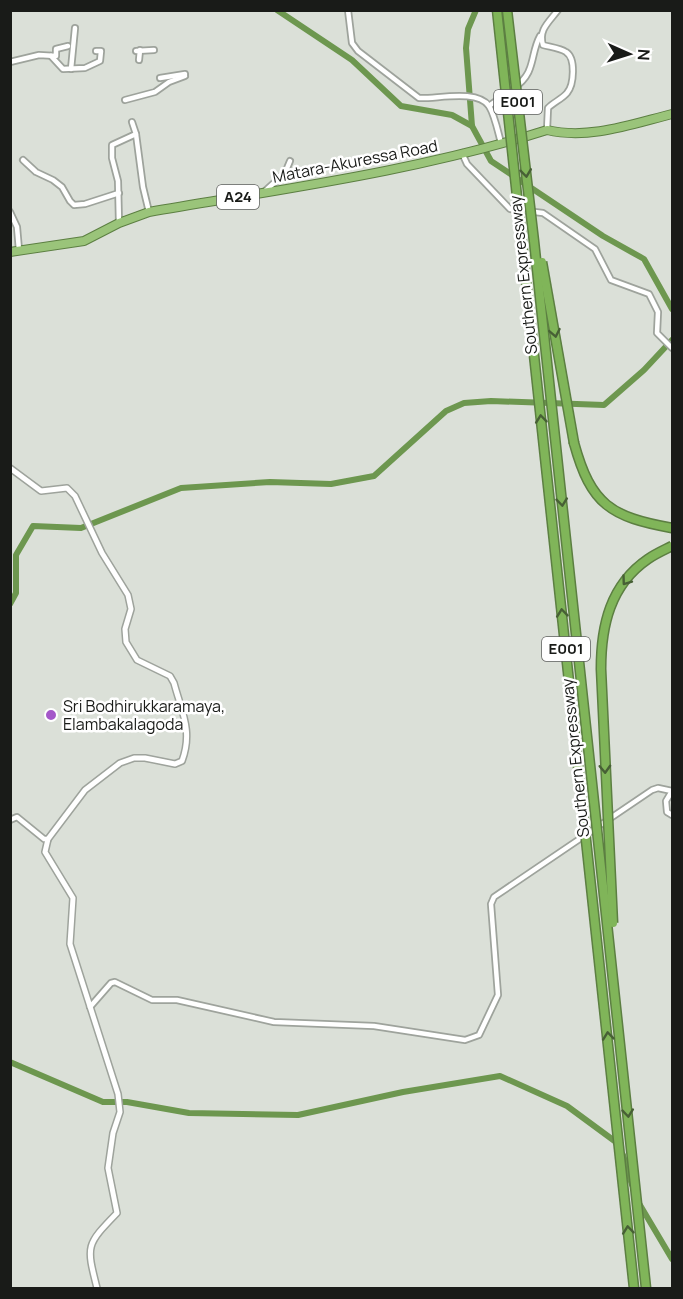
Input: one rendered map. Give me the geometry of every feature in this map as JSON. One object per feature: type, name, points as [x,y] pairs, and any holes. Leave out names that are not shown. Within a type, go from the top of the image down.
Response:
[{"type":"highway","name":"Southern Expressway","points":[[496,10],[634,1288]]},
{"type":"highway","name":"Southern Expressway","points":[[507,10],[529,193],[646,1288]]},
{"type":"highway","name":"Matara-Akuressa Road","points":[[15,251],[84,241],[119,223],[149,212],[342,179],[465,152],[547,130],[595,133],[672,114]]},
{"type":"highway","points":[[529,193],[574,443],[588,483],[596,495],[621,516],[637,522],[672,528]]},
{"type":"highway","points":[[620,1039],[609,858],[601,643],[603,626],[623,584],[635,569],[649,558],[672,546]]},
{"type":"street","points":[[348,10],[352,43],[358,51],[418,98],[471,97],[482,100],[489,106],[498,144]]},
{"type":"street","points":[[489,106],[525,79],[530,70],[534,48],[541,32],[558,10]]},
{"type":"street","points":[[71,69],[75,28]]},
{"type":"street","points":[[540,36],[543,45],[567,52],[572,67],[572,83],[568,93],[548,108],[547,130]]},
{"type":"street","points":[[10,62],[39,55],[56,56],[56,49],[68,46]]},
{"type":"street","points":[[139,60],[138,50],[154,50]]},
{"type":"street","points":[[51,56],[63,69],[85,68],[100,61],[101,51],[96,51]]},
{"type":"street","points":[[125,100],[155,92],[185,75],[160,78]]},
{"type":"street","points":[[132,122],[136,134],[142,187],[149,212]]},
{"type":"street","points":[[119,223],[119,193],[112,158],[112,145],[136,134]]},
{"type":"street","points":[[465,152],[467,164],[510,209],[547,214],[595,249],[611,280],[648,294],[658,312],[657,333],[672,348]]},
{"type":"street","points":[[23,160],[36,172],[62,187],[74,205],[85,204],[119,193]]},
{"type":"street","points":[[264,192],[285,173],[290,161]]},
{"type":"street","points":[[10,212],[17,227],[15,251]]},
{"type":"street","points":[[10,468],[41,491],[67,488],[72,491],[95,538],[129,595],[131,603],[125,629],[126,642],[137,660],[170,676],[186,726],[187,746],[182,762],[175,764],[134,758],[120,763],[85,790],[48,839],[45,852],[73,898],[70,944],[118,1094],[120,1112],[113,1133],[108,1168],[117,1213],[94,1237],[89,1257],[97,1288]]},
{"type":"street","points":[[90,1007],[114,982],[152,1000],[177,1000],[274,1022],[374,1026],[465,1040],[474,1038],[479,1035],[498,995],[491,904],[494,897],[652,790],[658,788],[672,791],[666,801],[667,812],[672,815]]},
{"type":"street","points":[[10,820],[17,817],[44,839],[48,839]]},
{"type":"waterway","points":[[277,10],[352,60],[401,106],[452,115],[472,126],[491,161],[603,236],[644,259],[672,309]]},
{"type":"waterway","points":[[472,126],[466,48],[468,29],[476,10]]},
{"type":"waterway","points":[[10,604],[16,593],[16,555],[33,526],[81,528],[181,488],[270,482],[331,484],[374,476],[446,411],[464,403],[491,401],[604,405],[644,370],[672,340]]},
{"type":"waterway","points":[[10,1062],[103,1102],[127,1102],[189,1113],[298,1115],[403,1092],[500,1076],[567,1106],[620,1145]]},
{"type":"waterway","points":[[623,1155],[632,1185]]},
{"type":"waterway","points":[[637,1200],[672,1259]]},
{"type":"place","name":"Sri Bodhirukkaramaya, Elambakalagoda","points":[[51,715]]}]
